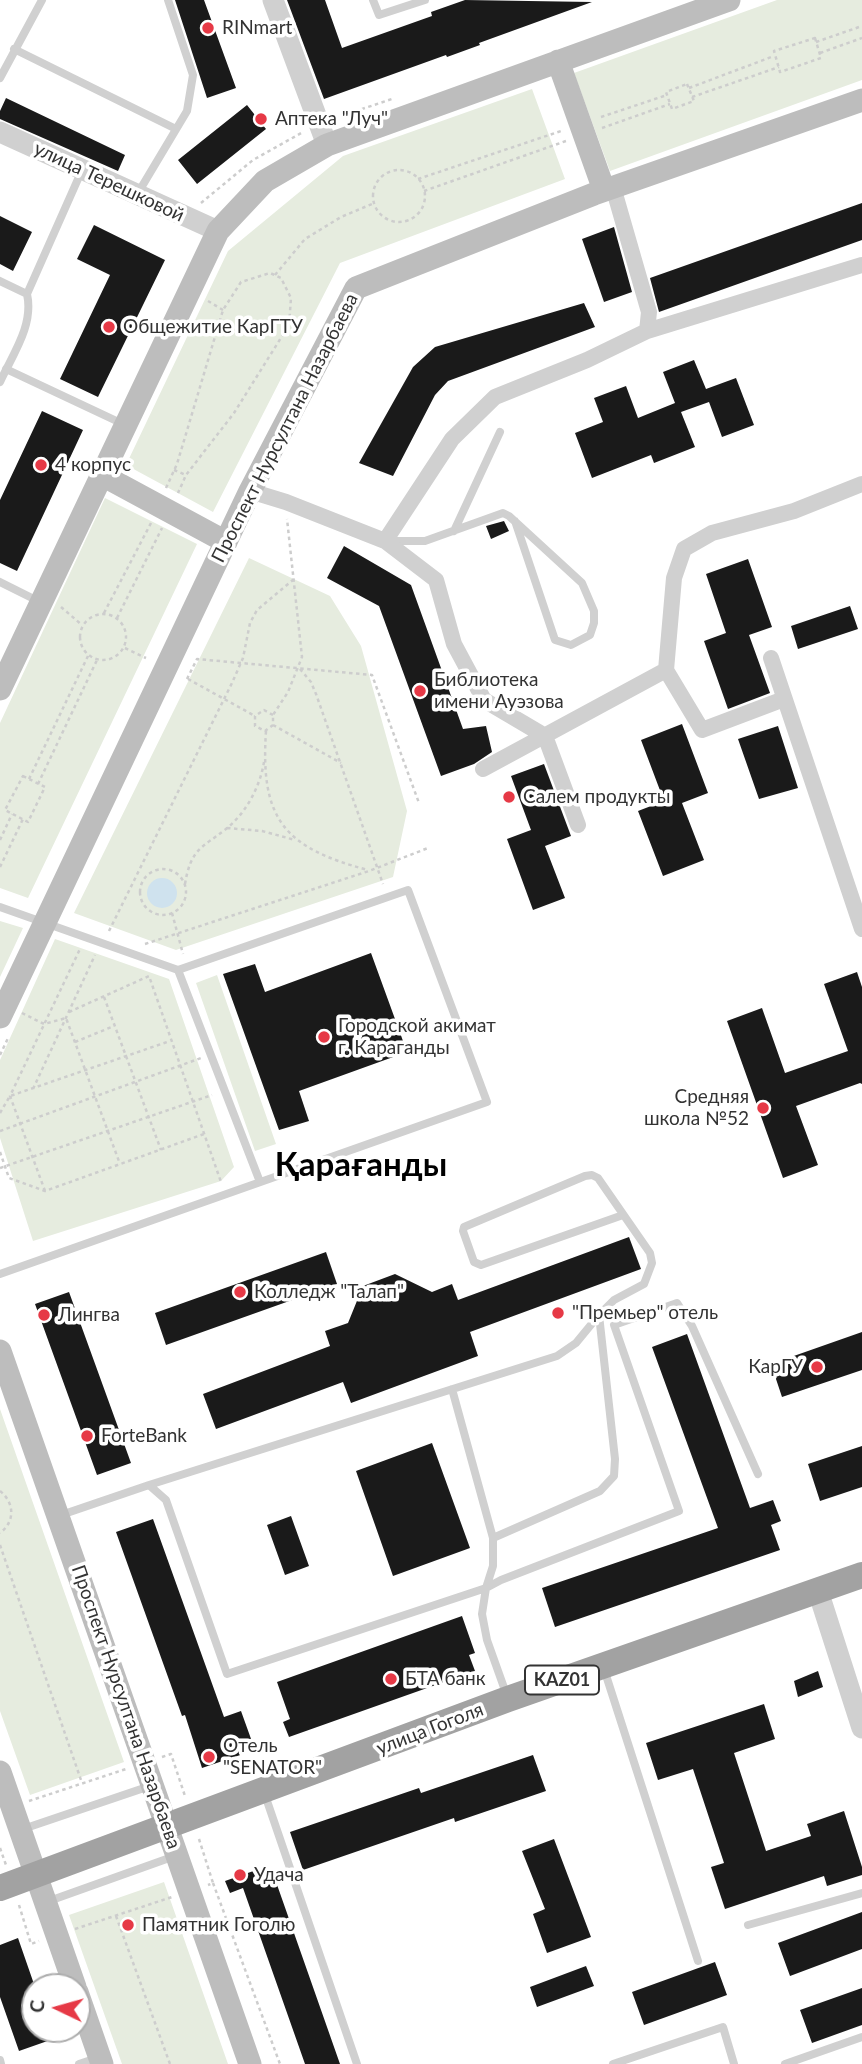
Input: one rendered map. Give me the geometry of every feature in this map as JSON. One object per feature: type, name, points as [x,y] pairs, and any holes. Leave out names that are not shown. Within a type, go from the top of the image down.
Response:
[{"type":"highway","name":"улица Гоголя","points":[[0,1888],[508,1699],[862,1575]]},
{"type":"main road","points":[[0,689],[218,231],[265,181],[327,145],[729,0]]},
{"type":"main road","points":[[558,61],[609,189]]},
{"type":"main road","name":"Проспект Нурсултана Назарбаева","points":[[0,1017],[250,491],[356,288],[609,189],[862,100]]},
{"type":"main road","points":[[102,475],[226,542]]},
{"type":"main road","name":"Проспект Нурсултана Назарбаева","points":[[0,1351],[250,2064]]},
{"type":"main road","points":[[0,1772],[70,1973]]},
{"type":"main road","points":[[89,2043],[94,2062]]},
{"type":"street","points":[[273,0],[327,145]]},
{"type":"street","name":"улица Терешковой","points":[[0,132],[218,231]]},
{"type":"street","points":[[609,189],[649,312],[647,331]]},
{"type":"street","points":[[384,541],[452,439],[495,397],[587,360],[647,331],[862,265]]},
{"type":"street","points":[[784,699],[702,730],[666,670],[674,578],[684,549],[712,533],[794,511],[862,484]]},
{"type":"street","points":[[250,491],[284,501],[384,541],[436,580],[454,644],[484,700],[545,736],[578,825]]},
{"type":"street","points":[[771,658],[862,929]]},
{"type":"street","points":[[483,769],[666,670]]},
{"type":"street","points":[[818,1591],[855,1689],[862,1728]]},
{"type":"lane","points":[[0,78],[42,0]]},
{"type":"lane","points":[[136,195],[187,111],[193,75],[168,0]]},
{"type":"lane","points":[[373,0],[379,15],[425,0]]},
{"type":"lane","points":[[15,49],[176,129]]},
{"type":"lane","points":[[0,382],[27,325],[30,307],[27,294],[82,170]]},
{"type":"lane","points":[[0,281],[27,294]]},
{"type":"lane","points":[[6,369],[126,425]]},
{"type":"lane","points":[[454,531],[500,432]]},
{"type":"lane","points":[[384,541],[425,541],[503,513],[515,521],[582,583],[594,611],[590,635],[570,645],[555,640],[515,521]]},
{"type":"lane","points":[[0,582],[41,602]]},
{"type":"lane","points":[[0,907],[125,951],[183,968],[408,890],[487,1102],[0,1275]]},
{"type":"lane","points":[[183,968],[211,1055],[260,1182]]},
{"type":"lane","points":[[58,1516],[557,1356],[576,1343],[614,1300],[644,1284],[652,1263],[650,1253],[598,1178],[592,1175],[577,1179],[468,1224],[463,1231],[474,1262],[481,1265],[623,1215]]},
{"type":"lane","points":[[149,1485],[166,1500],[227,1674],[486,1588],[500,1580],[679,1511],[614,1325],[677,1303],[692,1326],[758,1474]]},
{"type":"lane","points":[[493,1538],[600,1491],[614,1476],[615,1459],[598,1315]]},
{"type":"lane","points":[[452,1389],[493,1538],[493,1566],[482,1614],[487,1640],[508,1699]]},
{"type":"lane","points":[[603,1666],[698,1961]]},
{"type":"lane","points":[[20,1830],[153,1785]]},
{"type":"lane","points":[[264,1791],[357,2064]]},
{"type":"lane","points":[[46,1903],[178,1855]]},
{"type":"lane","points":[[748,1925],[862,1893]]},
{"type":"lane","points":[[613,2064],[723,2027],[734,2064]]},
{"type":"lane","points":[[785,2064],[862,2037]]},
{"type":"path","points":[[816,42],[862,26]]},
{"type":"path","points":[[815,38],[816,42],[821,58],[780,72],[774,51],[815,38]]},
{"type":"path","points":[[820,53],[862,38]]},
{"type":"path","points":[[689,88],[775,56]]},
{"type":"path","points":[[692,97],[779,67]]},
{"type":"path","points":[[687,83],[694,101],[672,109],[667,95],[666,92],[687,83]]},
{"type":"path","points":[[424,191],[667,95]]},
{"type":"path","points":[[193,220],[202,200],[253,160],[319,123],[397,97]]},
{"type":"path","points":[[418,179],[670,104]]},
{"type":"path","points":[[402,169],[414,174],[423,185],[424,191],[425,199],[420,212],[409,220],[396,222],[383,217],[374,203],[372,193],[377,180],[388,171],[402,169]]},
{"type":"path","points":[[275,275],[305,239],[341,216],[374,203]]},
{"type":"path","points":[[104,613],[164,510],[186,475],[234,413],[289,325],[291,298],[281,278],[275,275],[270,273],[242,282],[223,310],[164,510],[117,618]]},
{"type":"path","points":[[174,470],[186,475]]},
{"type":"path","points":[[185,884],[179,875],[158,869],[149,874],[142,883],[142,902],[148,910],[157,915],[172,913],[183,904],[185,884],[197,851],[205,842],[227,828],[247,805],[262,774],[266,731],[273,725],[273,715],[284,700],[302,657],[284,501]]},
{"type":"path","points":[[33,1088],[241,663],[250,623],[257,610],[294,579]]},
{"type":"path","points":[[104,613],[117,618],[124,629],[125,648],[108,660],[88,654],[79,639],[82,625],[92,616],[104,613]]},
{"type":"path","points":[[125,648],[146,658]]},
{"type":"path","points":[[29,779],[88,654]]},
{"type":"path","points":[[38,784],[98,659]]},
{"type":"path","points":[[187,678],[197,659],[372,675],[419,803]]},
{"type":"path","points":[[299,668],[311,682],[316,694],[388,897]]},
{"type":"path","points":[[182,676],[255,716]]},
{"type":"path","points":[[255,716],[264,710],[273,715]]},
{"type":"path","points":[[255,716],[255,726],[266,731]]},
{"type":"path","points":[[273,725],[342,763]]},
{"type":"path","points":[[265,759],[272,800],[286,831],[321,855],[369,871]]},
{"type":"path","points":[[23,776],[29,779],[45,787],[28,822],[5,810],[23,776]]},
{"type":"path","points":[[0,839],[12,814]]},
{"type":"path","points":[[0,867],[23,819]]},
{"type":"path","points":[[227,828],[261,831],[297,841]]},
{"type":"path","points":[[125,951],[369,871],[428,848]]},
{"type":"path","points":[[136,880],[142,883]]},
{"type":"path","points":[[172,913],[183,968]]},
{"type":"path","points":[[0,1112],[80,949]]},
{"type":"path","points":[[68,1013],[149,976],[225,1195]]},
{"type":"path","points":[[104,997],[161,1150]]},
{"type":"path","points":[[44,1024],[66,1018]]},
{"type":"path","points":[[66,1018],[120,1164]]},
{"type":"path","points":[[75,1042],[115,1026]]},
{"type":"path","points":[[10,1096],[172,1040]]},
{"type":"path","points":[[0,1131],[211,1055]]},
{"type":"path","points":[[2,1167],[225,1091]]},
{"type":"path","points":[[10,1096],[45,1191]]},
{"type":"path","points":[[0,1152],[2,1167],[9,1178],[45,1191],[204,1134]]},
{"type":"path","points":[[0,1492],[10,1504],[12,1513],[10,1522],[0,1532]]},
{"type":"path","points":[[0,1545],[82,1783],[12,1807]]},
{"type":"path","points":[[213,1884],[280,2064]]},
{"type":"path","points":[[116,1916],[170,2064]]},
{"type":"shaded area","points":[[777,0],[862,0],[862,80],[610,171],[574,73]]},
{"type":"shaded area","points":[[532,89],[565,179],[340,263],[213,512],[126,465],[228,251],[343,156]]},
{"type":"shaded area","points":[[105,498],[197,544],[28,898],[0,888],[0,723]]},
{"type":"shaded area","points":[[249,558],[330,596],[361,646],[407,811],[393,877],[176,950],[74,913]]},
{"type":"shaded area","points":[[0,921],[23,928],[0,977]]},
{"type":"shaded area","points":[[55,939],[169,979],[234,1167],[221,1181],[33,1241],[0,1138],[0,1060]]},
{"type":"shaded area","points":[[217,975],[276,1144],[255,1151],[196,983]]},
{"type":"shaded area","points":[[0,1409],[124,1762],[30,1795],[0,1711]]},
{"type":"shaded area","points":[[164,1882],[228,2064],[122,2064],[69,1915]]},
{"type":"water","points":[[162,878],[173,882],[177,893],[173,904],[162,908],[151,904],[147,893],[151,882]]},
{"type":"building","points":[[175,0],[204,0],[236,88],[207,98]]},
{"type":"building","points":[[287,0],[325,0],[342,48],[432,16],[431,12],[465,0],[592,2],[447,57],[446,55],[324,99]]},
{"type":"building","points":[[6,98],[125,155],[118,171],[0,119],[0,111]]},
{"type":"building","points":[[247,105],[266,129],[197,184],[178,160]]},
{"type":"building","points":[[862,203],[862,240],[659,312],[650,278]]},
{"type":"building","points":[[0,216],[32,232],[13,271],[0,264]]},
{"type":"building","name":"Общежитие КарГТУ","points":[[94,225],[165,260],[98,397],[60,379],[110,275],[77,259]]},
{"type":"building","points":[[614,227],[632,292],[604,302],[582,239]]},
{"type":"building","points":[[584,303],[595,327],[448,381],[435,395],[393,476],[359,463],[413,367],[435,347]]},
{"type":"building","points":[[694,360],[706,389],[736,378],[754,425],[722,437],[709,402],[681,412],[695,447],[654,463],[651,455],[592,478],[575,433],[603,422],[594,398],[626,386],[638,418],[675,403],[663,372]]},
{"type":"building","name":"4 корпус","points":[[42,411],[83,430],[17,571],[0,563],[0,500]]},
{"type":"building","points":[[504,521],[509,531],[491,539],[486,526]]},
{"type":"building","points":[[344,546],[411,585],[463,729],[486,726],[492,752],[474,764],[441,776],[379,606],[327,578]]},
{"type":"building","points":[[748,559],[772,627],[749,635],[770,693],[728,709],[704,641],[726,633],[706,574]]},
{"type":"building","points":[[850,606],[858,629],[798,649],[791,626]]},
{"type":"building","points":[[682,724],[708,793],[682,803],[704,860],[663,876],[638,811],[664,801],[641,740]]},
{"type":"building","points":[[778,726],[798,788],[759,799],[738,739]]},
{"type":"building","points":[[544,764],[571,836],[545,846],[565,898],[533,910],[507,839],[531,830],[511,776]]},
{"type":"building","name":"Городской акимат г. Караганды","points":[[371,953],[407,1052],[299,1091],[309,1121],[279,1130],[223,974],[255,964],[265,992]]},
{"type":"building","points":[[857,972],[862,987],[862,1084],[796,1106],[818,1165],[783,1178],[727,1021],[762,1008],[785,1073],[848,1051],[824,984]]},
{"type":"building","points":[[629,1237],[641,1269],[470,1332],[478,1356],[351,1403],[343,1382],[216,1429],[203,1394],[330,1346],[325,1331],[348,1323],[363,1286],[395,1274],[432,1292],[452,1284],[458,1300]]},
{"type":"building","points":[[326,1252],[337,1284],[166,1345],[155,1313]]},
{"type":"building","points":[[69,1292],[131,1463],[97,1475],[35,1304]]},
{"type":"building","name":"КарГУ","points":[[862,1332],[862,1370],[782,1397],[771,1364]]},
{"type":"building","points":[[687,1334],[750,1508],[773,1500],[781,1521],[771,1525],[780,1550],[555,1627],[542,1588],[718,1528],[652,1347]]},
{"type":"building","points":[[432,1443],[470,1548],[393,1576],[356,1471]]},
{"type":"building","points":[[862,1446],[862,1487],[820,1501],[808,1464]]},
{"type":"building","points":[[291,1516],[309,1566],[285,1575],[267,1525]]},
{"type":"building","points":[[153,1519],[224,1717],[241,1711],[255,1750],[202,1768],[185,1715],[182,1716],[116,1532]]},
{"type":"building","points":[[462,1616],[475,1653],[469,1655],[475,1671],[289,1737],[283,1722],[290,1719],[277,1682]]},
{"type":"building","points":[[818,1671],[823,1687],[798,1697],[794,1681]]},
{"type":"building","points":[[764,1704],[775,1739],[734,1753],[766,1851],[811,1836],[807,1824],[844,1811],[862,1867],[862,1875],[827,1886],[824,1876],[725,1909],[711,1867],[724,1863],[693,1769],[658,1780],[646,1743]]},
{"type":"building","points":[[533,1755],[546,1791],[455,1822],[454,1818],[303,1870],[290,1832],[419,1788],[421,1793]]},
{"type":"building","points":[[554,1839],[591,1937],[547,1953],[533,1914],[545,1909],[522,1851]]},
{"type":"building","points":[[262,1868],[268,1882],[275,1879],[340,2064],[305,2064],[243,1888],[230,1893],[225,1881]]},
{"type":"building","points":[[862,1912],[862,1949],[790,1976],[778,1943]]},
{"type":"building","points":[[18,1938],[30,1973],[21,1973],[21,2043],[42,2043],[19,2051],[0,1997],[0,1945]]},
{"type":"building","points":[[715,1962],[727,1995],[644,2025],[632,1992]]},
{"type":"building","points":[[586,1966],[594,1986],[537,2007],[530,1987]]},
{"type":"building","points":[[862,1988],[862,2025],[812,2043],[800,2010]]},
{"type":"place","name":"RINmart","points":[[208,28]]},
{"type":"place","name":"Аптека \"Луч\"","points":[[261,119]]},
{"type":"place","name":"Общежитие КарГТУ","points":[[109,327]]},
{"type":"place","name":"4 корпус","points":[[41,465]]},
{"type":"place","name":"Библиотека имени Ауэзова","points":[[420,691]]},
{"type":"place","name":"Салем продукты","points":[[509,797]]},
{"type":"place","name":"Городской акимат г. Караганды","points":[[324,1037]]},
{"type":"place","name":"Средняя школа №52","points":[[763,1108]]},
{"type":"place","name":"Колледж \"Талап\"","points":[[240,1292]]},
{"type":"place","name":"\"Премьер\" отель","points":[[558,1313]]},
{"type":"place","name":"Лингва","points":[[44,1315]]},
{"type":"place","name":"КарГУ","points":[[817,1367]]},
{"type":"place","name":"ForteBank","points":[[87,1436]]},
{"type":"place","name":"БТА банк","points":[[391,1679]]},
{"type":"place","name":"Отель \"SENATOR\"","points":[[209,1757]]},
{"type":"place","name":"Удача","points":[[240,1875]]},
{"type":"place","name":"Памятник Гоголю","points":[[128,1925]]},
{"type":"district","name":"Қарағанды","points":[[361,1165]]}]
